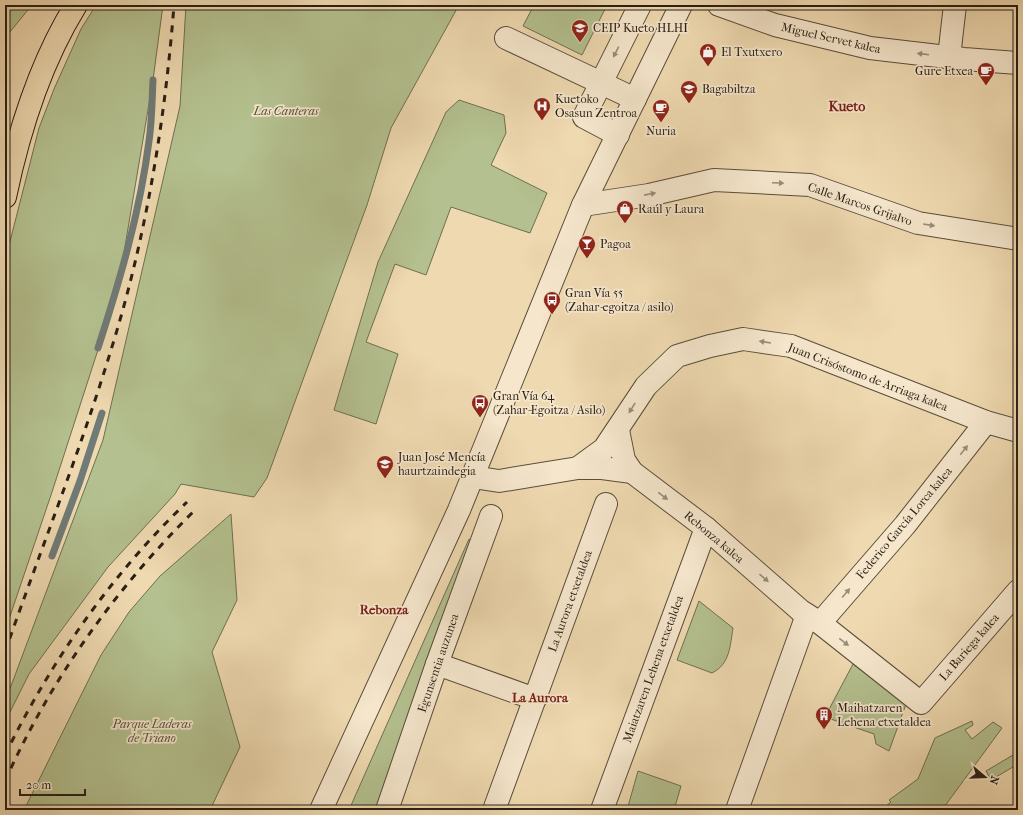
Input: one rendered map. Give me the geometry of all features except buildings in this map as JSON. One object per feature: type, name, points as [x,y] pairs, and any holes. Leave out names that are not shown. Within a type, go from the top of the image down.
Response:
[{"type":"main road","points":[[5,197],[21,131],[35,91],[51,52],[76,5]]},
{"type":"street","points":[[618,135],[584,117],[640,5]]},
{"type":"street","points":[[321,810],[473,477],[583,205],[681,5]]},
{"type":"street","name":"Miguel Servet kalea","points":[[719,5],[775,25],[870,48],[949,58],[1018,63]]},
{"type":"street","points":[[949,58],[956,5]]},
{"type":"street","points":[[506,38],[635,99]]},
{"type":"street","name":"Calle Marcos Grijalvo","points":[[583,205],[649,195],[714,180],[810,185],[918,223],[1018,239]]},
{"type":"street","name":"Juan Crisóstomo de Arriaga kalea","points":[[578,468],[604,449],[646,386],[677,356],[710,346],[743,339],[791,346],[986,422],[1018,432]]},
{"type":"street","name":"Federico García Lorca kalea","points":[[814,619],[905,525],[986,422]]},
{"type":"street","points":[[618,430],[624,460],[632,472]]},
{"type":"street","name":"Rebonza kalea","points":[[473,477],[499,481],[578,468],[602,468],[632,472],[706,528],[814,619],[921,703]]},
{"type":"street","name":"La Aurora etxetaldea","points":[[494,810],[606,504]]},
{"type":"street","name":"Egunsentia auzunea","points":[[387,810],[437,664],[491,516]]},
{"type":"street","name":"Maiatzaren Lehena etxetaldea","points":[[602,810],[706,528]]},
{"type":"street","name":"La Bariega kalea","points":[[921,703],[1018,591]]},
{"type":"street","points":[[737,810],[814,619]]},
{"type":"street","points":[[437,664],[534,699]]},
{"type":"green space","points":[[5,5],[32,5],[5,38]]},
{"type":"green space","points":[[96,5],[163,5],[153,80],[118,288],[5,631],[5,261],[39,128],[54,89],[81,29]]},
{"type":"green space","name":"Las Canteras","points":[[186,5],[459,5],[391,128],[367,205],[267,478],[254,497],[181,484],[175,494],[108,567],[29,674],[5,722],[5,702],[103,440],[180,106]]},
{"type":"green space","name":"CEIP Kueto HLHI","points":[[534,5],[607,5],[582,55],[523,26]]},
{"type":"green space","points":[[459,100],[504,115],[506,133],[491,165],[547,193],[530,233],[451,207],[426,275],[395,264],[366,342],[398,354],[376,424],[334,410],[378,262],[446,112]]},
{"type":"green space","name":"Parque Laderas de Triano","points":[[231,514],[237,600],[212,652],[240,747],[210,810],[24,810],[101,655],[129,612],[160,576]]},
{"type":"green space","points":[[469,539],[474,543],[385,810],[349,810]]},
{"type":"green space","points":[[699,601],[733,628],[730,648],[726,660],[712,673],[677,660]]},
{"type":"green space","points":[[853,664],[906,704],[889,751],[876,744],[874,734],[825,717]]},
{"type":"green space","points":[[972,721],[973,725],[965,730],[972,739],[993,722],[1002,728],[942,810],[881,810],[891,802],[889,800],[918,779],[935,738]]},
{"type":"green space","points":[[1018,752],[1018,764],[991,780],[986,771]]},
{"type":"green space","points":[[638,771],[681,786],[674,810],[627,810]]},
{"type":"waterway","points":[[98,348],[114,297],[135,220],[150,133],[153,80]]},
{"type":"waterway","points":[[52,556],[80,481],[102,413]]},
{"type":"railway","points":[[5,652],[73,464],[99,388],[123,308],[144,222],[152,179],[165,92],[174,5]]},
{"type":"railway","points":[[5,755],[42,686],[63,653],[108,589],[159,530],[187,502]]},
{"type":"railway","points":[[5,781],[23,743],[43,707],[64,671],[87,637],[138,571],[195,510]]},
{"type":"place","name":"CEIP Kueto HLHI","points":[[580,43]]},
{"type":"place","name":"El Txutxero","points":[[708,67]]},
{"type":"place","name":"Gure Etxea","points":[[986,86]]},
{"type":"place","name":"Bagabiltza","points":[[689,104]]},
{"type":"place","name":"Kuetoko Osasun Zentroa","points":[[542,121]]},
{"type":"place","name":"Nuria","points":[[661,123]]},
{"type":"place","name":"Raúl y Laura","points":[[625,224]]},
{"type":"place","name":"Pagoa","points":[[587,259]]},
{"type":"place","name":"Gran Vía 55 (Zahar-egoitza / asilo)","points":[[552,315]]},
{"type":"place","name":"Gran Vía 64 (Zahar-Egoitza / Asilo)","points":[[480,418]]},
{"type":"place","name":"Juan José Mencía haurtzaindegia","points":[[385,479]]},
{"type":"place","name":"Maihatzaren Lehena etxetaldea","points":[[824,730]]},
{"type":"district","name":"Kueto","points":[[847,106]]},
{"type":"district","name":"Rebonza","points":[[384,609]]},
{"type":"district","name":"La Aurora","points":[[540,697]]}]
